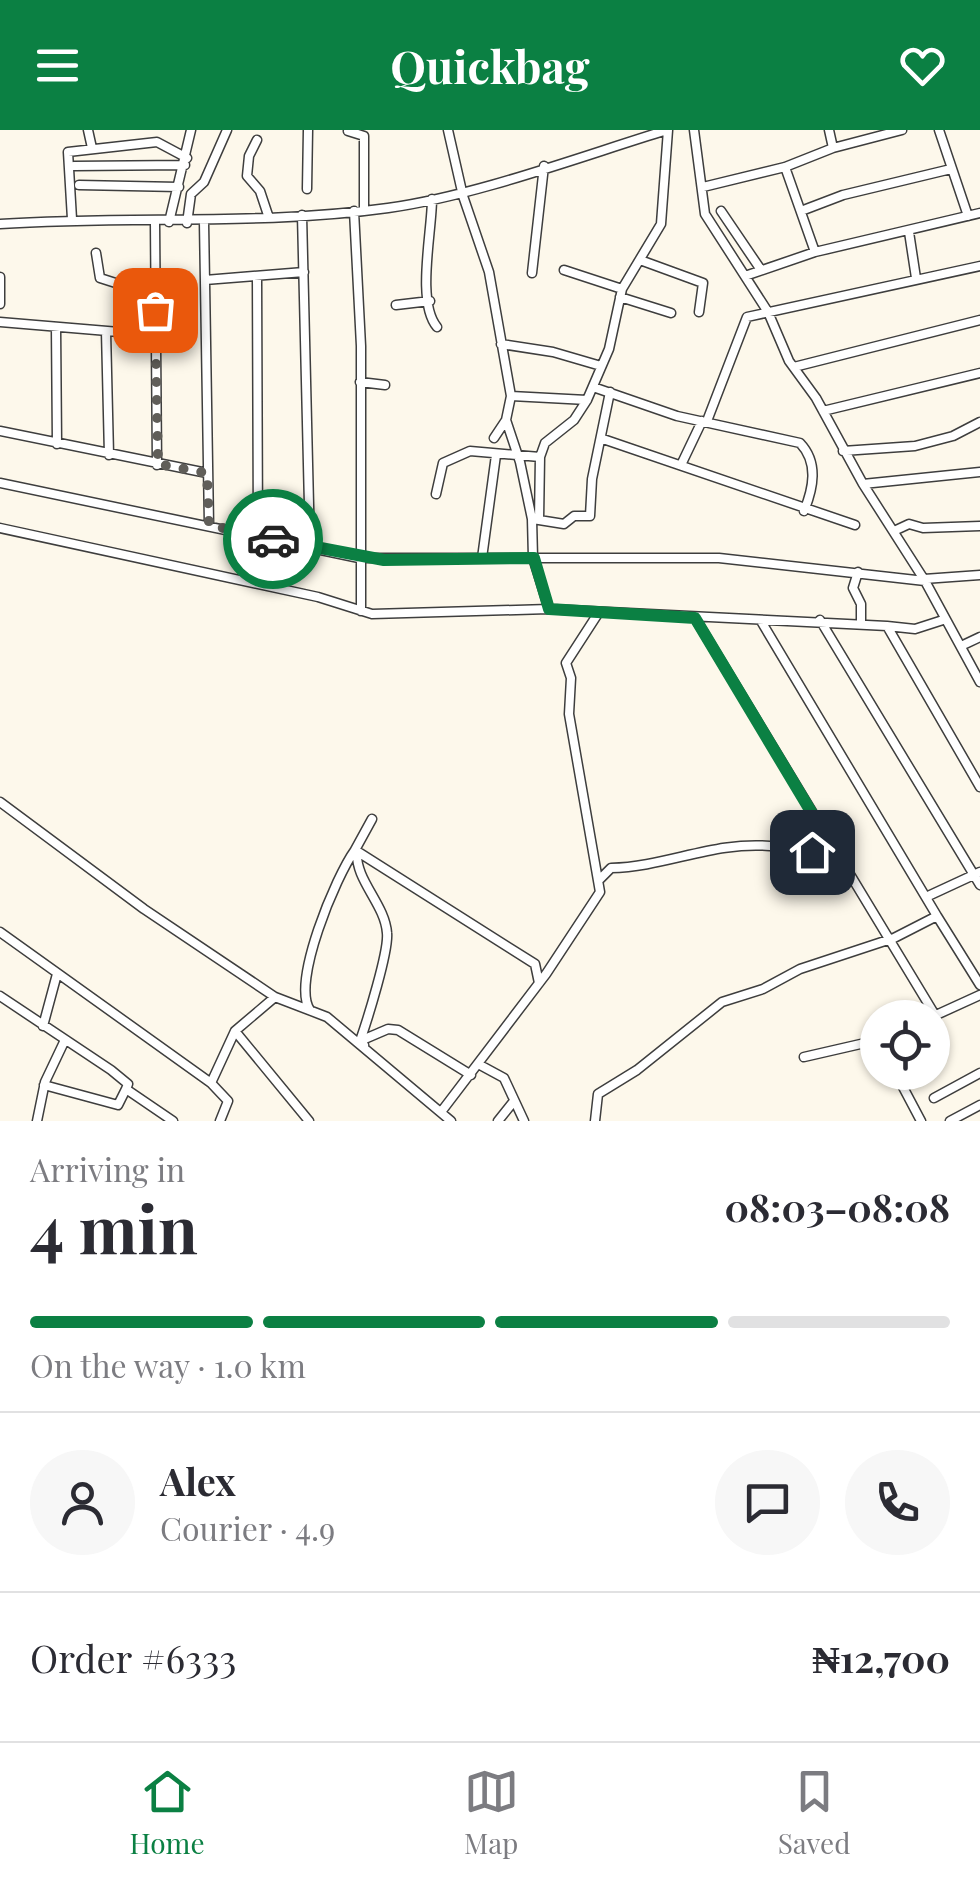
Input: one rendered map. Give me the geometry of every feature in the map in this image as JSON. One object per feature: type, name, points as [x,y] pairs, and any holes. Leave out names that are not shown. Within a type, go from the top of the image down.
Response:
[{"type":"street","points":[[88,130],[92,148]]},
{"type":"street","points":[[169,222],[191,130]]},
{"type":"street","points":[[187,222],[191,194],[204,182],[227,130]]},
{"type":"street","points":[[307,189],[308,130]]},
{"type":"street","points":[[448,130],[461,190],[489,272],[511,396],[506,420],[494,438]]},
{"type":"street","points":[[620,130],[620,144]]},
{"type":"street","points":[[0,224],[72,219],[204,222],[359,211],[432,199],[668,130],[661,224],[621,293],[588,400],[574,420],[549,436],[540,457],[534,558],[549,609]]},
{"type":"street","points":[[694,130],[706,214],[768,312],[794,367],[924,580],[980,682]]},
{"type":"street","points":[[828,130],[833,148]]},
{"type":"street","points":[[703,187],[785,167],[833,148],[902,130]]},
{"type":"street","points":[[939,130],[968,216]]},
{"type":"street","points":[[348,131],[364,136],[359,211],[361,611]]},
{"type":"street","points":[[257,140],[248,156],[247,176],[260,190],[269,218]]},
{"type":"street","points":[[72,219],[68,152],[157,142],[186,161]]},
{"type":"street","points":[[74,166],[186,161]]},
{"type":"street","points":[[532,273],[544,166]]},
{"type":"street","points":[[785,167],[815,252]]},
{"type":"street","points":[[801,211],[844,196],[951,170]]},
{"type":"street","points":[[79,185],[179,187]]},
{"type":"street","points":[[432,199],[426,277],[437,327]]},
{"type":"street","points":[[721,211],[761,270]]},
{"type":"street","points":[[745,276],[815,252],[980,213]]},
{"type":"street","points":[[302,215],[310,547]]},
{"type":"street","points":[[155,222],[158,464]]},
{"type":"street","points":[[204,222],[209,525]]},
{"type":"street","points":[[909,232],[916,278]]},
{"type":"street","points":[[96,254],[100,278],[125,286],[155,284]]},
{"type":"street","points":[[640,260],[702,283],[700,312]]},
{"type":"street","points":[[681,465],[726,381],[747,317],[980,266]]},
{"type":"street","points":[[564,270],[670,313]]},
{"type":"street","points":[[205,280],[304,272]]},
{"type":"street","points":[[256,276],[258,536]]},
{"type":"street","points":[[0,277],[0,304]]},
{"type":"street","points":[[396,305],[430,300]]},
{"type":"street","points":[[794,367],[980,320]]},
{"type":"street","points":[[0,322],[155,335]]},
{"type":"street","points":[[56,327],[57,444]]},
{"type":"street","points":[[106,331],[109,455]]},
{"type":"street","points":[[501,344],[553,352],[601,366]]},
{"type":"street","points":[[824,411],[980,373]]},
{"type":"street","points":[[360,382],[385,384]]},
{"type":"street","points":[[593,387],[704,421],[803,445],[813,464],[813,490],[804,511]]},
{"type":"street","points":[[536,520],[564,524],[574,516],[590,516],[592,478],[610,392]]},
{"type":"street","points":[[511,396],[588,400]]},
{"type":"street","points":[[506,420],[536,520]]},
{"type":"street","points":[[843,451],[915,446],[953,436],[980,422]]},
{"type":"street","points":[[0,431],[207,473]]},
{"type":"street","points":[[602,439],[854,525]]},
{"type":"street","points":[[436,494],[446,461],[470,451],[540,457]]},
{"type":"street","points":[[482,558],[496,454]]},
{"type":"street","points":[[863,484],[980,472]]},
{"type":"street","points":[[0,482],[359,558],[719,558],[924,580],[980,575]]},
{"type":"street","points":[[894,531],[908,524],[924,528],[980,526]]},
{"type":"street","points":[[0,528],[361,611],[549,609],[761,622],[820,620],[915,628],[943,620]]},
{"type":"street","points":[[858,572],[853,588],[861,604],[862,624]]},
{"type":"street","points":[[441,1112],[480,1065],[600,892],[569,714],[571,678],[566,664],[599,612]]},
{"type":"street","points":[[695,618],[923,1000]]},
{"type":"street","points":[[820,620],[977,874],[980,885]]},
{"type":"street","points":[[761,622],[980,984]]},
{"type":"street","points":[[887,626],[980,788]]},
{"type":"street","points":[[960,646],[980,637]]},
{"type":"street","points":[[0,802],[144,909],[276,997],[327,1017]]},
{"type":"street","points":[[372,819],[325,914],[302,986],[308,1009],[327,1017],[364,1045],[451,1121]]},
{"type":"street","points":[[600,879],[611,868],[642,867],[716,847],[774,845],[800,857],[831,845]]},
{"type":"street","points":[[356,850],[494,934],[535,964],[539,983]]},
{"type":"street","points":[[356,850],[358,866],[375,896],[388,935],[364,1045]]},
{"type":"street","points":[[926,898],[977,874]]},
{"type":"street","points":[[594,1121],[598,1094],[637,1070],[722,1002],[763,989],[800,968],[888,940],[937,916]]},
{"type":"street","points":[[0,932],[211,1083],[228,1101],[220,1121]]},
{"type":"street","points":[[43,1026],[57,974]]},
{"type":"street","points":[[950,1008],[980,995]]},
{"type":"street","points":[[0,996],[128,1084],[118,1105],[44,1084]]},
{"type":"street","points":[[211,1083],[235,1031],[276,997]]},
{"type":"street","points":[[364,1045],[388,1029],[398,1030],[472,1075]]},
{"type":"street","points":[[235,1031],[309,1121]]},
{"type":"street","points":[[37,1121],[44,1084],[64,1042]]},
{"type":"street","points":[[804,1057],[860,1044]]},
{"type":"street","points":[[480,1065],[504,1078],[524,1121]]},
{"type":"street","points":[[934,1098],[980,1073]]},
{"type":"street","points":[[126,1089],[170,1120]]},
{"type":"street","points":[[905,1090],[922,1121]]},
{"type":"street","points":[[498,1121],[514,1101]]},
{"type":"street","points":[[950,1121],[980,1105]]},
{"type":"way so far","points":[[155,310],[158,464],[207,473],[209,525],[273,539]]},
{"type":"route","points":[[273,539],[384,560],[534,558],[549,609],[695,618],[831,845],[812,852]]}]
